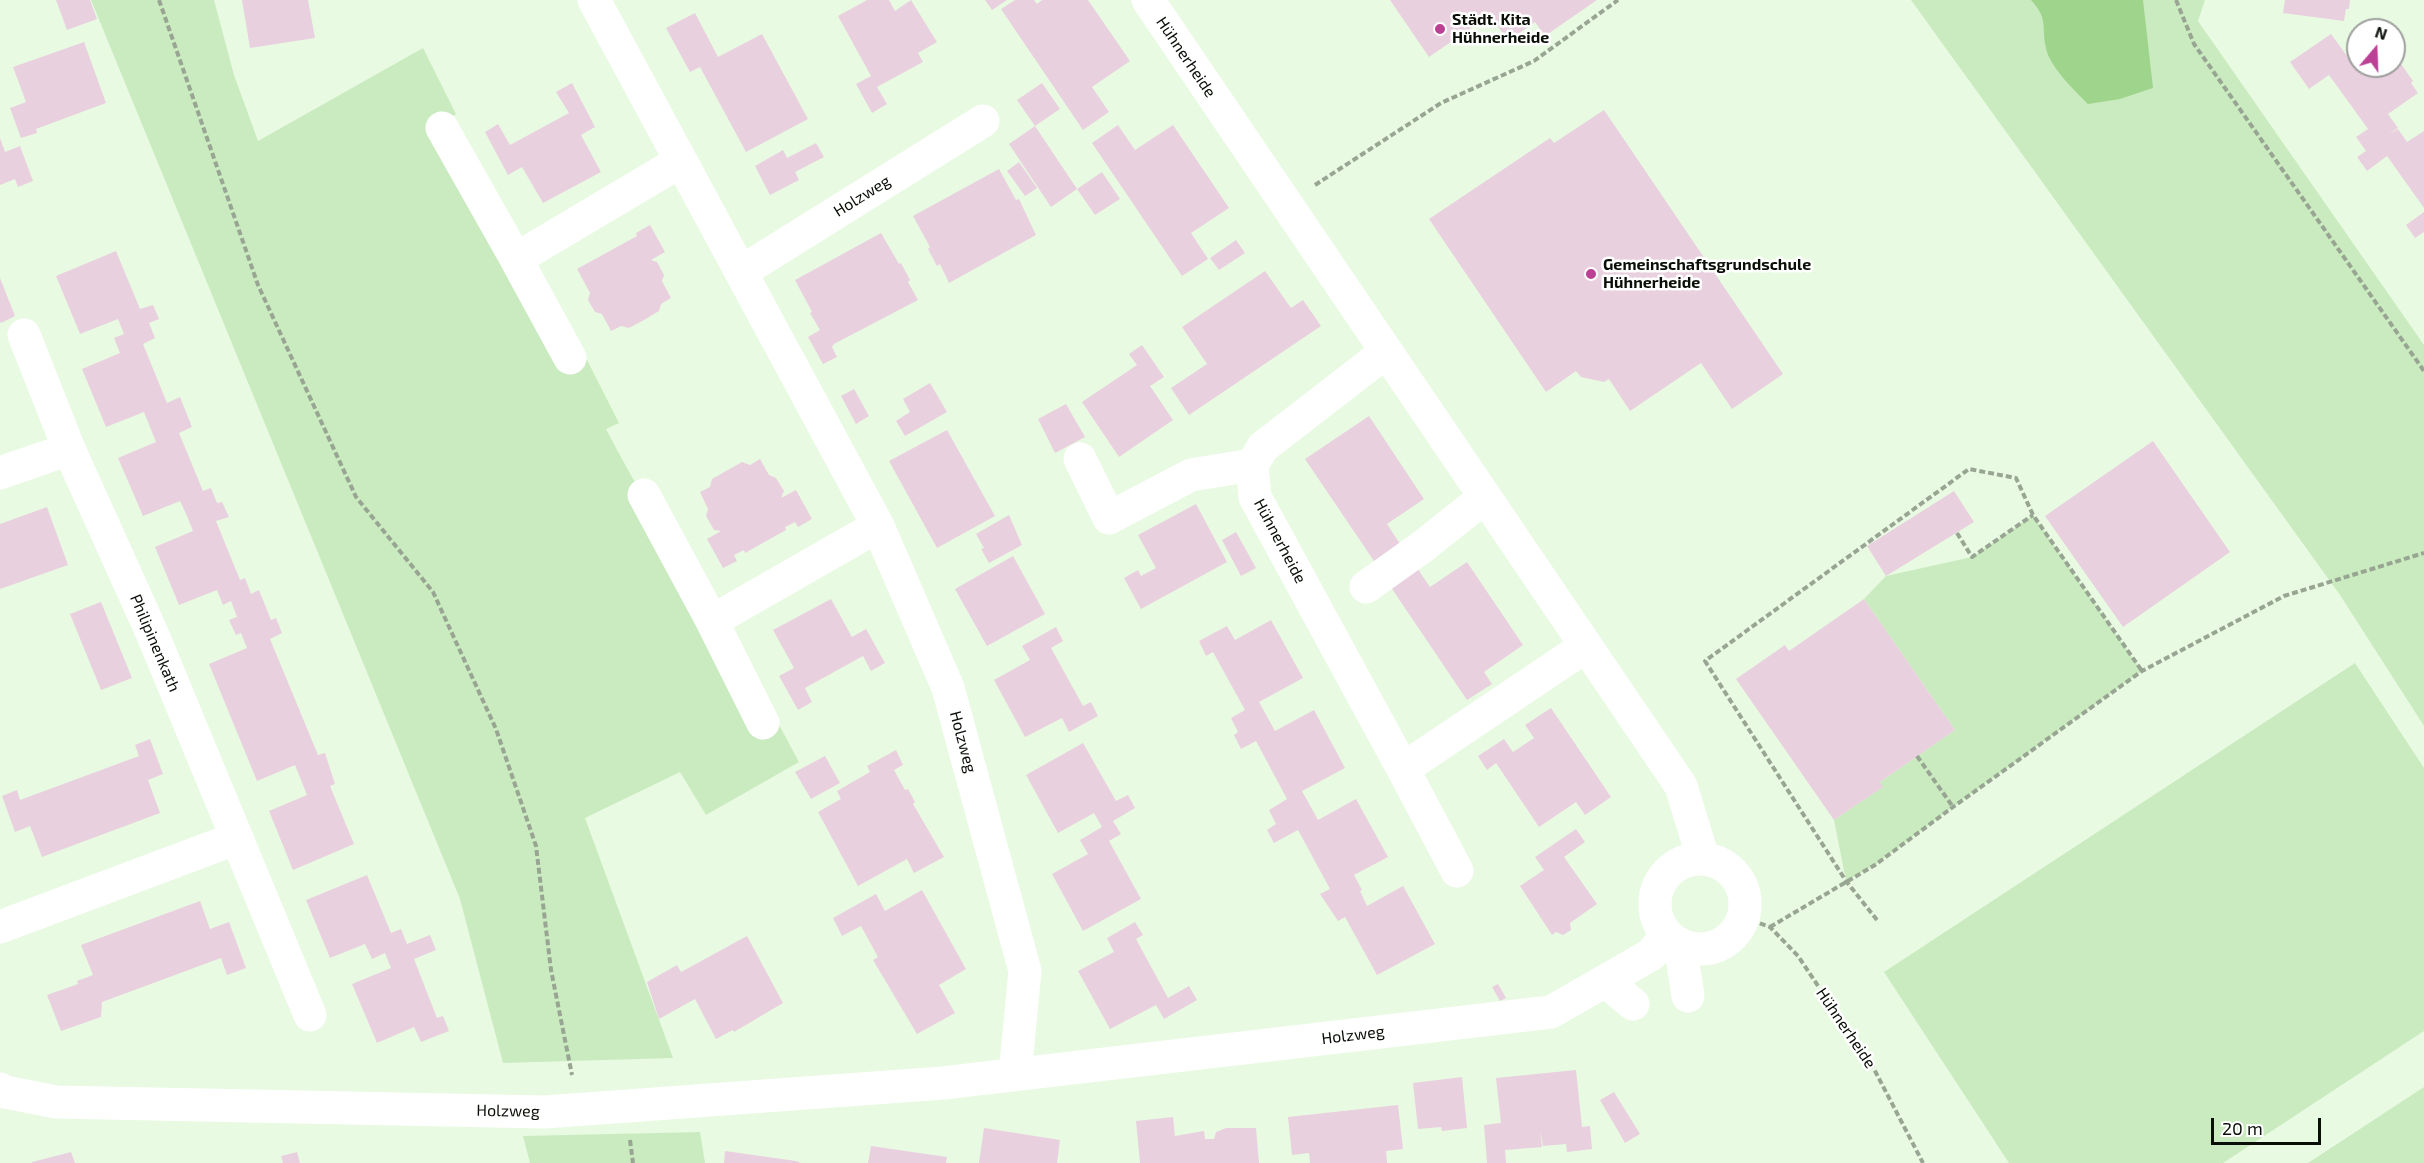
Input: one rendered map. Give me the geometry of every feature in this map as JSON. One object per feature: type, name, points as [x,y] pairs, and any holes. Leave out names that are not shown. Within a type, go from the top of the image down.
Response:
[{"type":"street","name":"Holzweg","points":[[594,0],[878,526],[948,688],[1025,971],[1015,1074]]},
{"type":"street","name":"Hühnerheide","points":[[1148,0],[1681,786],[1703,858]]},
{"type":"street","name":"Holzweg","points":[[741,272],[983,121]]},
{"type":"street","points":[[442,128],[570,358]]},
{"type":"street","points":[[516,259],[681,161]]},
{"type":"street","name":"Philipinenkath","points":[[24,335],[69,449],[152,633],[310,1015]]},
{"type":"street","points":[[1080,459],[1109,518],[1191,475],[1252,465],[1263,447],[1386,352]]},
{"type":"street","points":[[0,473],[69,449]]},
{"type":"street","name":"Hühnerheide","points":[[1252,465],[1255,497],[1457,871]]},
{"type":"street","points":[[644,495],[712,621],[763,723]]},
{"type":"street","points":[[1366,587],[1422,547],[1485,497]]},
{"type":"street","points":[[712,621],[878,526]]},
{"type":"street","points":[[1403,769],[1586,646]]},
{"type":"street","points":[[0,927],[237,838]]},
{"type":"street","points":[[1673,939],[1697,949],[1715,946],[1730,938],[1741,924],[1756,922],[1746,907],[1743,889],[1734,874],[1720,863],[1703,858],[1685,861],[1670,870],[1659,884],[1655,901],[1657,918],[1673,939],[1688,996]]},
{"type":"street","name":"Holzweg","points":[[0,1090],[56,1102],[545,1112],[943,1083],[1551,1012],[1652,954],[1673,939]]},
{"type":"street","points":[[1605,981],[1633,1004]]},
{"type":"path","points":[[159,0],[258,285],[357,497],[433,592],[496,729],[536,846],[551,970],[579,1110]]},
{"type":"path","points":[[1286,204],[1441,103],[1534,61],[1618,0]]},
{"type":"path","points":[[2176,0],[2194,44],[2424,371]]},
{"type":"path","points":[[1877,920],[1846,881],[1705,661],[1969,469],[2016,478],[2033,515],[2142,671]]},
{"type":"path","points":[[1957,533],[1972,557],[2033,515]]},
{"type":"path","points":[[1756,922],[1846,881],[1875,865],[2142,671],[2284,596],[2424,553]]},
{"type":"path","points":[[1917,756],[1953,807]]},
{"type":"path","name":"Hühnerheide","points":[[1756,922],[1798,956],[1874,1069],[1923,1163]]},
{"type":"shaded area","points":[[91,0],[214,0],[234,75],[258,141],[423,48],[456,114],[428,130],[568,369],[587,360],[619,423],[606,429],[799,762],[706,815],[680,772],[585,818],[673,1058],[503,1063],[460,899]]},
{"type":"shaded area","points":[[1911,0],[2205,0],[2198,21],[2424,345],[2424,726],[2340,595]]},
{"type":"shaded area","points":[[2031,0],[2143,0],[2153,88],[2120,99],[2088,104],[2052,63],[2046,48],[2042,18]]},
{"type":"shaded area","points":[[2033,515],[2142,671],[1875,865],[1846,881],[1834,820],[1882,787],[1880,782],[1955,730],[1864,599],[1886,576],[1972,557]]},
{"type":"shaded area","points":[[2355,663],[2424,768],[2424,1031],[2223,1163],[2009,1163],[1884,972]]},
{"type":"shaded area","points":[[2424,1087],[2424,1163],[2308,1163]]},
{"type":"shaded area","points":[[700,1132],[705,1163],[530,1163],[523,1136]]},
{"type":"building","points":[[56,0],[90,0],[97,19],[67,30]]},
{"type":"building","points":[[242,0],[308,0],[315,38],[250,48]]},
{"type":"building","points":[[867,0],[889,0],[895,11],[911,0],[937,42],[918,53],[923,62],[877,87],[887,104],[872,113],[856,84],[871,76],[838,16]]},
{"type":"building","points":[[985,0],[1007,0],[992,10]]},
{"type":"building","points":[[1015,0],[1034,0],[1037,4],[1042,0],[1088,0],[1130,61],[1092,87],[1109,112],[1083,130],[1001,9]]},
{"type":"building","name":"Städt. Kita Hühnerheide","points":[[1390,0],[1597,0],[1545,36],[1535,22],[1508,41],[1490,15],[1429,57]]},
{"type":"building","points":[[2285,0],[2350,0],[2344,21],[2283,13]]},
{"type":"building","points":[[695,13],[718,57],[762,34],[808,119],[746,152],[700,67],[690,72],[666,28]]},
{"type":"building","points":[[2331,34],[2346,55],[2346,78],[2406,78],[2406,71],[2418,93],[2388,114],[2398,128],[2388,135],[2398,129],[2407,142],[2424,131],[2424,208],[2387,156],[2367,171],[2357,157],[2366,151],[2356,137],[2368,129],[2329,75],[2309,89],[2290,62]]},
{"type":"building","points":[[84,42],[106,103],[36,129],[37,133],[21,138],[10,108],[26,102],[13,67]]},
{"type":"building","points":[[572,83],[595,127],[581,135],[601,172],[543,203],[522,167],[508,175],[485,132],[498,124],[510,145],[569,113],[556,92]]},
{"type":"building","points":[[1042,83],[1060,109],[1035,126],[1017,100]]},
{"type":"building","name":"Gemeinschaftsgrundschule Hühnerheide","points":[[1604,110],[1783,374],[1732,409],[1701,363],[1630,411],[1609,379],[1604,382],[1581,377],[1576,371],[1546,392],[1429,219],[1550,138],[1554,143]]},
{"type":"building","points":[[1118,125],[1135,150],[1173,125],[1229,208],[1191,233],[1208,259],[1182,276],[1092,143]]},
{"type":"building","points":[[1035,126],[1077,189],[1051,207],[1009,144]]},
{"type":"building","points":[[0,138],[5,152],[20,146],[33,181],[18,187],[15,179],[0,185]]},
{"type":"building","points":[[816,143],[824,157],[795,172],[799,180],[770,195],[755,166],[783,150],[787,158]]},
{"type":"building","points":[[1019,162],[1037,188],[1025,196],[1007,171]]},
{"type":"building","points":[[999,169],[1016,200],[1019,199],[1036,235],[949,283],[940,264],[937,266],[928,249],[930,247],[913,216]]},
{"type":"building","points":[[1102,172],[1120,199],[1095,215],[1077,189]]},
{"type":"building","points":[[2424,212],[2424,232],[2415,238],[2406,225]]},
{"type":"building","points":[[650,225],[665,252],[651,260],[657,262],[664,275],[662,281],[671,298],[661,304],[659,311],[644,320],[629,328],[621,326],[611,331],[602,314],[595,312],[588,300],[590,293],[577,269],[637,236],[636,233]]},
{"type":"building","points":[[881,233],[899,264],[901,263],[918,300],[834,344],[832,347],[837,357],[823,364],[808,337],[820,330],[795,280]]},
{"type":"building","points":[[1236,240],[1245,253],[1219,270],[1210,258]]},
{"type":"building","points":[[116,251],[140,309],[153,305],[159,319],[149,323],[155,338],[143,344],[167,403],[180,397],[192,427],[179,433],[203,491],[211,488],[217,503],[222,502],[229,517],[216,521],[240,580],[245,578],[251,594],[259,590],[271,620],[276,618],[282,633],[270,639],[318,755],[325,753],[335,784],[330,786],[354,844],[293,870],[269,811],[307,795],[295,765],[257,781],[209,664],[247,648],[241,633],[236,635],[229,620],[237,617],[231,601],[223,605],[217,590],[179,605],[155,547],[193,531],[187,516],[180,501],[143,516],[118,458],[156,442],[144,412],[106,427],[82,369],[120,353],[114,338],[124,334],[118,319],[80,334],[56,276]]},
{"type":"building","points":[[1265,271],[1291,308],[1303,300],[1321,326],[1189,415],[1171,388],[1207,364],[1182,327]]},
{"type":"building","points":[[0,278],[15,316],[1,323],[0,321]]},
{"type":"building","points":[[1142,345],[1164,377],[1150,386],[1173,420],[1119,457],[1082,402],[1137,365],[1129,354]]},
{"type":"building","points":[[930,383],[947,412],[905,436],[896,421],[910,412],[903,399]]},
{"type":"building","points":[[854,389],[869,416],[856,424],[841,396]]},
{"type":"building","points":[[1066,404],[1085,437],[1055,453],[1038,419]]},
{"type":"building","points":[[1369,416],[1424,499],[1387,524],[1404,550],[1378,567],[1305,459]]},
{"type":"building","points":[[947,430],[995,516],[937,548],[889,461]]},
{"type":"building","points":[[2153,441],[2230,552],[2123,627],[2045,516]]},
{"type":"building","points":[[760,459],[769,475],[776,478],[784,491],[781,498],[796,490],[812,519],[798,527],[795,522],[785,527],[786,530],[745,553],[744,550],[734,555],[737,561],[723,568],[707,539],[721,531],[714,530],[706,516],[708,509],[700,492],[710,487],[712,479],[742,462],[750,465]]},
{"type":"building","points":[[1954,491],[1974,522],[1886,576],[1867,546]]},
{"type":"building","points":[[1196,504],[1227,562],[1141,609],[1124,578],[1138,570],[1141,576],[1156,568],[1138,535]]},
{"type":"building","points":[[47,507],[68,565],[0,589],[0,524]]},
{"type":"building","points":[[1009,515],[1022,545],[989,563],[976,534]]},
{"type":"building","points":[[1236,532],[1256,568],[1241,576],[1222,540]]},
{"type":"building","points":[[1013,556],[1045,614],[987,646],[955,589]]},
{"type":"building","points":[[1413,562],[1430,587],[1467,562],[1523,645],[1484,672],[1492,684],[1467,700],[1386,580]]},
{"type":"building","points":[[831,599],[852,637],[866,629],[885,663],[871,671],[863,656],[805,688],[812,702],[798,710],[779,676],[794,668],[773,630]]},
{"type":"building","points":[[1864,599],[1955,730],[1880,782],[1883,787],[1834,820],[1736,679],[1785,645],[1789,651]]},
{"type":"building","points":[[101,602],[132,678],[101,690],[70,614]]},
{"type":"building","points":[[1271,620],[1303,678],[1259,702],[1275,731],[1314,710],[1345,768],[1302,791],[1318,820],[1356,799],[1388,857],[1354,875],[1367,906],[1403,886],[1435,944],[1377,975],[1345,917],[1338,921],[1320,894],[1330,889],[1298,830],[1274,843],[1267,830],[1276,824],[1269,810],[1287,799],[1256,741],[1241,749],[1234,735],[1238,732],[1231,718],[1245,710],[1213,652],[1206,656],[1199,641],[1227,626],[1235,640]]},
{"type":"building","points":[[1056,627],[1063,641],[1051,648],[1083,706],[1091,702],[1098,716],[1069,732],[1062,718],[1025,737],[994,680],[1030,660],[1022,646]]},
{"type":"building","points":[[1551,708],[1611,797],[1585,815],[1576,802],[1539,827],[1496,763],[1487,770],[1478,756],[1504,739],[1513,752],[1534,738],[1525,725]]},
{"type":"building","points":[[150,739],[163,774],[148,780],[160,813],[42,857],[30,826],[15,832],[2,796],[17,790],[20,800],[139,756],[135,745]]},
{"type":"building","points":[[1083,743],[1116,801],[1128,795],[1135,808],[1113,821],[1121,834],[1109,841],[1141,899],[1083,931],[1052,874],[1088,854],[1080,840],[1102,827],[1094,813],[1058,833],[1026,775]]},
{"type":"building","points":[[896,750],[903,765],[894,770],[905,790],[908,789],[915,802],[913,804],[944,857],[914,873],[907,859],[858,886],[818,812],[841,799],[837,791],[870,772],[867,766]]},
{"type":"building","points":[[825,756],[840,783],[811,799],[795,772]]},
{"type":"building","points":[[1576,829],[1585,842],[1564,857],[1597,904],[1570,923],[1571,930],[1563,935],[1556,932],[1552,935],[1520,886],[1544,870],[1535,857]]},
{"type":"building","points":[[367,875],[391,933],[401,929],[407,944],[430,935],[436,950],[414,959],[437,1018],[443,1016],[449,1031],[421,1042],[414,1027],[377,1043],[352,984],[391,968],[385,953],[372,959],[365,944],[330,958],[306,900]]},
{"type":"building","points":[[922,890],[966,969],[939,985],[955,1013],[917,1034],[873,960],[878,957],[861,926],[842,936],[833,918],[876,894],[885,911]]},
{"type":"building","points":[[200,901],[210,929],[229,922],[246,968],[227,975],[221,958],[102,1002],[101,1017],[61,1031],[47,995],[78,984],[77,981],[93,975],[81,945]]},
{"type":"building","points":[[1135,922],[1143,935],[1136,939],[1168,998],[1189,986],[1197,1000],[1164,1019],[1156,1005],[1110,1029],[1078,971],[1114,952],[1107,938]]},
{"type":"building","points":[[747,936],[783,1003],[734,1032],[733,1030],[716,1039],[695,999],[659,1019],[647,982],[677,965],[681,972]]},
{"type":"building","points":[[1498,984],[1506,998],[1500,1001],[1492,987]]},
{"type":"building","points":[[1576,1070],[1582,1127],[1590,1126],[1592,1149],[1567,1152],[1566,1144],[1543,1146],[1540,1130],[1542,1147],[1505,1150],[1506,1163],[1487,1163],[1484,1125],[1501,1123],[1496,1078]]},
{"type":"building","points":[[1462,1077],[1467,1128],[1442,1131],[1441,1127],[1418,1129],[1413,1083]]},
{"type":"building","points":[[1614,1092],[1640,1134],[1625,1143],[1600,1100]]},
{"type":"building","points":[[1398,1105],[1403,1149],[1386,1151],[1387,1163],[1310,1163],[1309,1153],[1292,1155],[1288,1117]]},
{"type":"building","points":[[1173,1117],[1175,1136],[1204,1131],[1205,1139],[1214,1139],[1216,1132],[1226,1128],[1256,1128],[1259,1163],[1140,1163],[1136,1121]]},
{"type":"building","points":[[984,1128],[1060,1140],[1057,1163],[979,1163]]},
{"type":"building","points":[[871,1146],[947,1157],[946,1163],[868,1163]]},
{"type":"building","points":[[725,1151],[796,1161],[801,1163],[724,1163]]},
{"type":"building","points":[[71,1152],[75,1163],[32,1163],[32,1162]]},
{"type":"building","points":[[297,1152],[300,1163],[283,1163],[281,1156]]},
{"type":"place","name":"Städt. Kita Hühnerheide","points":[[1440,29]]},
{"type":"place","name":"Gemeinschaftsgrundschule Hühnerheide","points":[[1591,274]]}]
